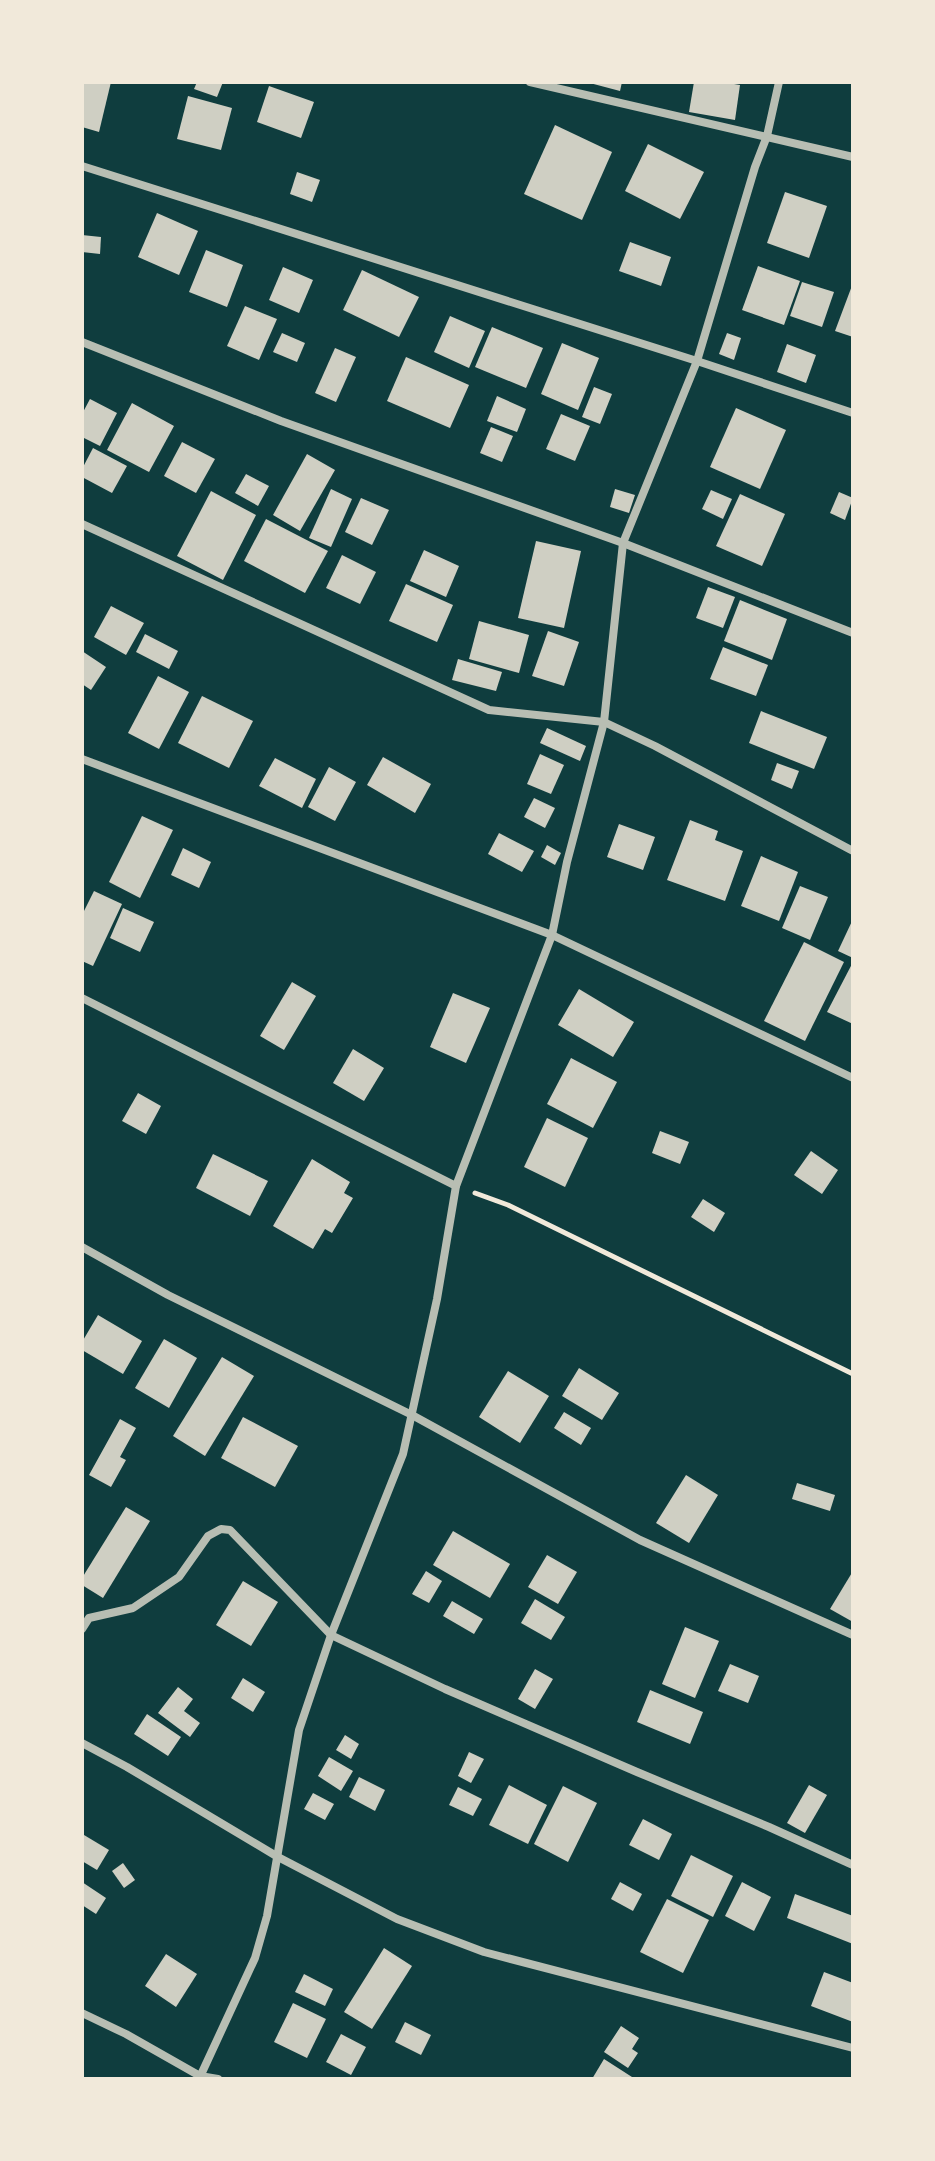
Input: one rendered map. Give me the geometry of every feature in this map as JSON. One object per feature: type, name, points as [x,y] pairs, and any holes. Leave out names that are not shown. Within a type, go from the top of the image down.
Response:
[{"type":"street","points":[[530,82],[853,157]]},
{"type":"street","points":[[200,2078],[255,1958],[267,1916],[299,1730],[331,1635],[403,1454],[437,1299],[456,1186],[552,935],[567,862],[604,722],[623,543],[697,361],[767,136],[779,82]]},
{"type":"street","points":[[82,166],[853,413]]},
{"type":"street","points":[[82,342],[281,421],[623,543],[853,633]]},
{"type":"street","points":[[82,524],[489,710],[604,722],[853,851]]},
{"type":"street","points":[[82,759],[552,935],[853,1078]]},
{"type":"street","points":[[82,998],[456,1186]]},
{"type":"street","points":[[82,1247],[168,1295],[412,1415],[640,1540],[853,1635]]},
{"type":"street","points":[[82,1629],[86,1616],[133,1608],[179,1577],[208,1536],[221,1529],[230,1530],[331,1635],[445,1689],[853,1865]]},
{"type":"street","points":[[82,1743],[278,1857],[397,1919],[484,1952],[853,2048]]},
{"type":"street","points":[[82,2013],[126,2034],[200,2078],[218,2079]]},
{"type":"path","points":[[456,1186],[508,1205],[853,1374]]},
{"type":"building","points":[[82,82],[111,82],[99,132],[82,127]]},
{"type":"building","points":[[197,82],[223,82],[217,97],[194,89]]},
{"type":"building","points":[[586,82],[622,82],[620,91]]},
{"type":"building","points":[[694,82],[740,85],[735,120],[689,112]]},
{"type":"building","points":[[269,86],[314,102],[301,138],[257,122]]},
{"type":"building","points":[[188,96],[232,108],[221,150],[177,139]]},
{"type":"building","points":[[555,125],[612,152],[582,220],[524,194]]},
{"type":"building","points":[[648,144],[704,172],[680,219],[625,191]]},
{"type":"building","points":[[297,172],[320,180],[312,202],[290,194]]},
{"type":"building","points":[[785,192],[827,206],[809,258],[767,243]]},
{"type":"building","points":[[157,213],[198,231],[179,275],[138,257]]},
{"type":"building","points":[[82,235],[101,237],[100,254],[82,252]]},
{"type":"building","points":[[630,242],[671,257],[661,286],[619,271]]},
{"type":"building","points":[[206,250],[243,265],[227,307],[189,292]]},
{"type":"building","points":[[758,266],[800,281],[784,325],[742,310]]},
{"type":"building","points":[[283,267],[313,280],[299,313],[269,300]]},
{"type":"building","points":[[362,270],[419,297],[399,337],[343,310]]},
{"type":"building","points":[[802,282],[834,292],[822,327],[790,316]]},
{"type":"building","points":[[853,283],[853,337],[835,331]]},
{"type":"building","points":[[245,306],[277,319],[259,360],[227,346]]},
{"type":"building","points":[[450,316],[485,331],[469,368],[434,352]]},
{"type":"building","points":[[492,327],[543,348],[526,388],[475,367]]},
{"type":"building","points":[[282,333],[305,343],[297,362],[273,352]]},
{"type":"building","points":[[727,333],[741,338],[734,360],[719,354]]},
{"type":"building","points":[[562,343],[599,358],[578,410],[541,394]]},
{"type":"building","points":[[787,344],[816,355],[806,383],[777,372]]},
{"type":"building","points":[[335,348],[356,357],[336,402],[315,393]]},
{"type":"building","points":[[406,357],[469,385],[450,428],[387,401]]},
{"type":"building","points":[[594,387],[612,394],[600,424],[582,417]]},
{"type":"building","points":[[497,396],[526,409],[517,432],[487,421]]},
{"type":"building","points":[[90,399],[117,413],[100,446],[82,437],[82,414]]},
{"type":"building","points":[[132,403],[174,426],[149,472],[107,450]]},
{"type":"building","points":[[736,408],[786,430],[760,489],[710,467]]},
{"type":"building","points":[[561,414],[590,426],[575,461],[546,449]]},
{"type":"building","points":[[491,427],[513,436],[502,462],[480,453]]},
{"type":"building","points":[[182,442],[215,459],[196,493],[164,476]]},
{"type":"building","points":[[93,448],[127,466],[112,493],[82,477],[82,469]]},
{"type":"building","points":[[307,454],[335,470],[300,531],[273,515]]},
{"type":"building","points":[[246,474],[269,486],[258,506],[235,493]]},
{"type":"building","points":[[331,489],[352,499],[331,547],[309,538]]},
{"type":"building","points":[[615,489],[635,495],[629,513],[610,507]]},
{"type":"building","points":[[711,490],[732,499],[723,519],[702,509]]},
{"type":"building","points":[[211,491],[256,515],[223,580],[177,556]]},
{"type":"building","points":[[839,492],[853,498],[845,520],[830,513]]},
{"type":"building","points":[[740,494],[785,514],[762,566],[716,546]]},
{"type":"building","points":[[361,498],[389,510],[372,545],[345,532]]},
{"type":"building","points":[[266,519],[328,551],[305,593],[244,561]]},
{"type":"building","points":[[536,541],[581,551],[564,628],[518,618]]},
{"type":"building","points":[[424,550],[459,566],[446,597],[410,581]]},
{"type":"building","points":[[342,555],[376,572],[360,604],[326,588]]},
{"type":"building","points":[[406,584],[453,605],[437,642],[389,621]]},
{"type":"building","points":[[708,587],[735,597],[723,628],[696,618]]},
{"type":"building","points":[[740,600],[787,619],[772,660],[724,641]]},
{"type":"building","points":[[111,606],[144,623],[126,655],[94,637]]},
{"type":"building","points":[[479,621],[529,635],[519,673],[469,659]]},
{"type":"building","points":[[548,631],[579,642],[564,686],[532,676]]},
{"type":"building","points":[[145,634],[178,651],[169,669],[136,652]]},
{"type":"building","points":[[723,647],[768,665],[756,696],[710,679]]},
{"type":"building","points":[[82,651],[106,667],[91,690],[82,684]]},
{"type":"building","points":[[458,659],[502,672],[496,691],[452,680]]},
{"type":"building","points":[[158,676],[189,692],[159,749],[128,733]]},
{"type":"building","points":[[202,696],[253,721],[229,768],[178,743]]},
{"type":"building","points":[[761,711],[827,737],[814,769],[749,743]]},
{"type":"building","points":[[547,728],[586,746],[580,761],[540,743]]},
{"type":"building","points":[[540,754],[564,765],[551,794],[527,784]]},
{"type":"building","points":[[383,757],[431,784],[415,813],[367,785]]},
{"type":"building","points":[[275,758],[316,779],[302,808],[259,786]]},
{"type":"building","points":[[777,763],[799,771],[792,789],[771,780]]},
{"type":"building","points":[[329,767],[356,782],[335,821],[308,807]]},
{"type":"building","points":[[534,798],[555,808],[545,828],[524,817]]},
{"type":"building","points":[[142,816],[173,830],[140,898],[109,882]]},
{"type":"building","points":[[690,820],[718,831],[715,840],[743,851],[725,901],[667,880]]},
{"type":"building","points":[[619,824],[655,837],[643,870],[607,857]]},
{"type":"building","points":[[499,833],[534,851],[522,872],[488,854]]},
{"type":"building","points":[[547,845],[561,853],[555,865],[541,857]]},
{"type":"building","points":[[183,848],[211,862],[199,888],[171,875]]},
{"type":"building","points":[[761,856],[798,872],[779,921],[741,906]]},
{"type":"building","points":[[800,886],[828,897],[810,940],[782,928]]},
{"type":"building","points":[[94,891],[122,904],[93,966],[82,961],[82,915]]},
{"type":"building","points":[[123,908],[154,922],[140,952],[110,938]]},
{"type":"building","points":[[853,919],[853,958],[838,951]]},
{"type":"building","points":[[804,942],[844,962],[805,1041],[764,1021]]},
{"type":"building","points":[[853,962],[853,1024],[827,1012]]},
{"type":"building","points":[[292,982],[316,996],[284,1050],[260,1036]]},
{"type":"building","points":[[579,989],[634,1022],[613,1057],[558,1025]]},
{"type":"building","points":[[453,993],[490,1008],[466,1063],[430,1047]]},
{"type":"building","points":[[353,1049],[384,1068],[364,1101],[333,1083]]},
{"type":"building","points":[[571,1058],[617,1082],[593,1128],[547,1104]]},
{"type":"building","points":[[138,1093],[161,1106],[146,1134],[122,1121]]},
{"type":"building","points":[[547,1118],[588,1138],[565,1187],[524,1167]]},
{"type":"building","points":[[660,1131],[689,1142],[680,1164],[652,1153]]},
{"type":"building","points":[[811,1151],[838,1170],[822,1194],[794,1175]]},
{"type":"building","points":[[213,1154],[268,1181],[250,1216],[196,1188]]},
{"type":"building","points":[[312,1159],[350,1182],[344,1193],[353,1198],[332,1233],[325,1229],[313,1249],[273,1226]]},
{"type":"building","points":[[703,1199],[725,1213],[714,1232],[691,1217]]},
{"type":"building","points":[[98,1315],[142,1341],[123,1374],[82,1350],[82,1342]]},
{"type":"building","points":[[164,1339],[197,1358],[169,1408],[135,1388]]},
{"type":"building","points":[[222,1357],[254,1376],[205,1456],[173,1436]]},
{"type":"building","points":[[579,1368],[619,1393],[602,1420],[562,1396]]},
{"type":"building","points":[[508,1371],[549,1396],[520,1443],[479,1417]]},
{"type":"building","points":[[564,1412],[591,1428],[581,1445],[554,1428]]},
{"type":"building","points":[[243,1417],[298,1446],[275,1487],[221,1458]]},
{"type":"building","points":[[120,1419],[136,1428],[120,1457],[126,1460],[111,1487],[89,1475]]},
{"type":"building","points":[[686,1475],[718,1495],[689,1543],[656,1523]]},
{"type":"building","points":[[797,1483],[835,1495],[830,1511],[792,1499]]},
{"type":"building","points":[[126,1507],[150,1521],[103,1598],[82,1585],[82,1578]]},
{"type":"building","points":[[453,1531],[510,1564],[490,1598],[433,1565]]},
{"type":"building","points":[[547,1555],[577,1572],[558,1604],[528,1587]]},
{"type":"building","points":[[426,1571],[442,1581],[429,1603],[412,1594]]},
{"type":"building","points":[[853,1571],[853,1622],[830,1609]]},
{"type":"building","points":[[243,1581],[278,1602],[251,1646],[216,1625]]},
{"type":"building","points":[[535,1599],[565,1617],[551,1640],[521,1623]]},
{"type":"building","points":[[452,1601],[483,1619],[474,1634],[443,1616]]},
{"type":"building","points":[[685,1627],[719,1641],[695,1698],[662,1684]]},
{"type":"building","points":[[730,1664],[759,1676],[748,1703],[718,1691]]},
{"type":"building","points":[[535,1669],[553,1679],[535,1709],[518,1699]]},
{"type":"building","points":[[243,1678],[265,1692],[253,1712],[231,1698]]},
{"type":"building","points":[[178,1687],[193,1699],[184,1711],[200,1723],[190,1737],[158,1713]]},
{"type":"building","points":[[650,1690],[703,1712],[690,1744],[637,1722]]},
{"type":"building","points":[[147,1714],[181,1737],[168,1756],[134,1734]]},
{"type":"building","points":[[345,1735],[359,1744],[351,1759],[336,1750]]},
{"type":"building","points":[[469,1752],[484,1759],[471,1783],[458,1776]]},
{"type":"building","points":[[329,1757],[353,1771],[341,1791],[318,1776]]},
{"type":"building","points":[[359,1777],[385,1790],[375,1811],[349,1797]]},
{"type":"building","points":[[509,1785],[547,1805],[528,1844],[489,1825]]},
{"type":"building","points":[[809,1785],[827,1795],[805,1833],[787,1823]]},
{"type":"building","points":[[563,1786],[597,1803],[568,1862],[534,1844]]},
{"type":"building","points":[[458,1787],[482,1799],[473,1816],[449,1805]]},
{"type":"building","points":[[313,1793],[334,1804],[325,1820],[304,1809]]},
{"type":"building","points":[[643,1819],[672,1834],[659,1860],[629,1845]]},
{"type":"building","points":[[84,1835],[109,1850],[97,1870],[82,1861]]},
{"type":"building","points":[[691,1855],[733,1876],[713,1917],[671,1896]]},
{"type":"building","points":[[123,1863],[135,1880],[124,1888],[112,1871]]},
{"type":"building","points":[[82,1882],[106,1898],[96,1914],[82,1905]]},
{"type":"building","points":[[620,1882],[642,1894],[633,1911],[611,1899]]},
{"type":"building","points":[[742,1882],[771,1897],[754,1931],[725,1916]]},
{"type":"building","points":[[795,1894],[853,1916],[853,1944],[787,1918]]},
{"type":"building","points":[[667,1899],[709,1920],[683,1973],[640,1952]]},
{"type":"building","points":[[384,1948],[412,1966],[372,2029],[344,2012]]},
{"type":"building","points":[[166,1954],[197,1974],[176,2007],[145,1986]]},
{"type":"building","points":[[824,1972],[853,1983],[853,2022],[811,2006]]},
{"type":"building","points":[[304,1974],[333,1989],[325,2006],[295,1992]]},
{"type":"building","points":[[293,2003],[326,2019],[307,2058],[274,2042]]},
{"type":"building","points":[[405,2022],[431,2035],[421,2055],[395,2042]]},
{"type":"building","points":[[621,2026],[639,2038],[632,2049],[638,2053],[628,2068],[604,2052]]},
{"type":"building","points":[[341,2034],[366,2047],[351,2075],[326,2062]]},
{"type":"building","points":[[604,2059],[632,2077],[592,2079]]}]
